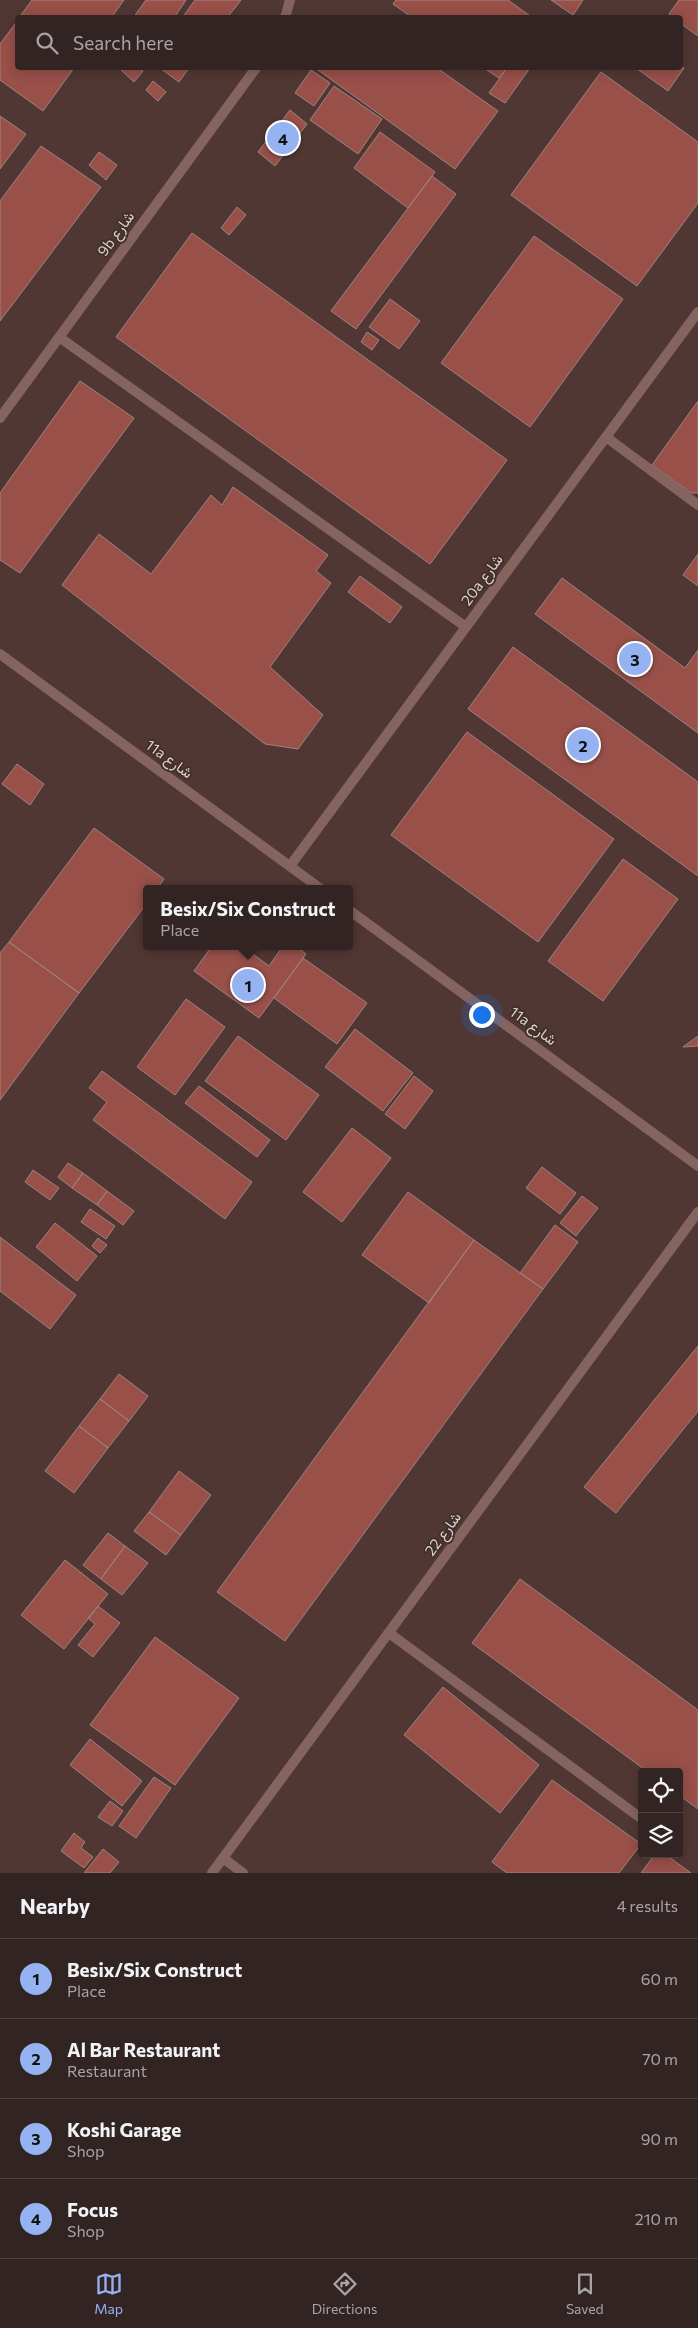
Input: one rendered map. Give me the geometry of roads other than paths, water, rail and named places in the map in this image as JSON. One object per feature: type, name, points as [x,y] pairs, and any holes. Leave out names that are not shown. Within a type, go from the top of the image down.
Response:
[{"type":"street","points":[[285,15],[290,0]]},
{"type":"street","name":"9b شارع","points":[[0,418],[255,70]]},
{"type":"street","name":"20a شارع","points":[[290,866],[698,312]]},
{"type":"street","points":[[60,337],[466,627]]},
{"type":"street","points":[[606,437],[698,505]]},
{"type":"street","name":"11a شارع","points":[[0,654],[316,885]]},
{"type":"street","name":"11a شارع","points":[[353,913],[698,1166]]},
{"type":"street","name":"شارع 22","points":[[212,1873],[698,1212]]},
{"type":"street","points":[[389,1633],[638,1816]]},
{"type":"street","points":[[223,1858],[243,1873]]},
{"type":"place","name":"Focus","points":[[283,138]]},
{"type":"place","name":"Koshi Garage","points":[[635,659]]},
{"type":"place","name":"Al Bar Restaurant","points":[[583,745]]},
{"type":"place","name":"Besix/Six Construct","points":[[248,985]]}]
